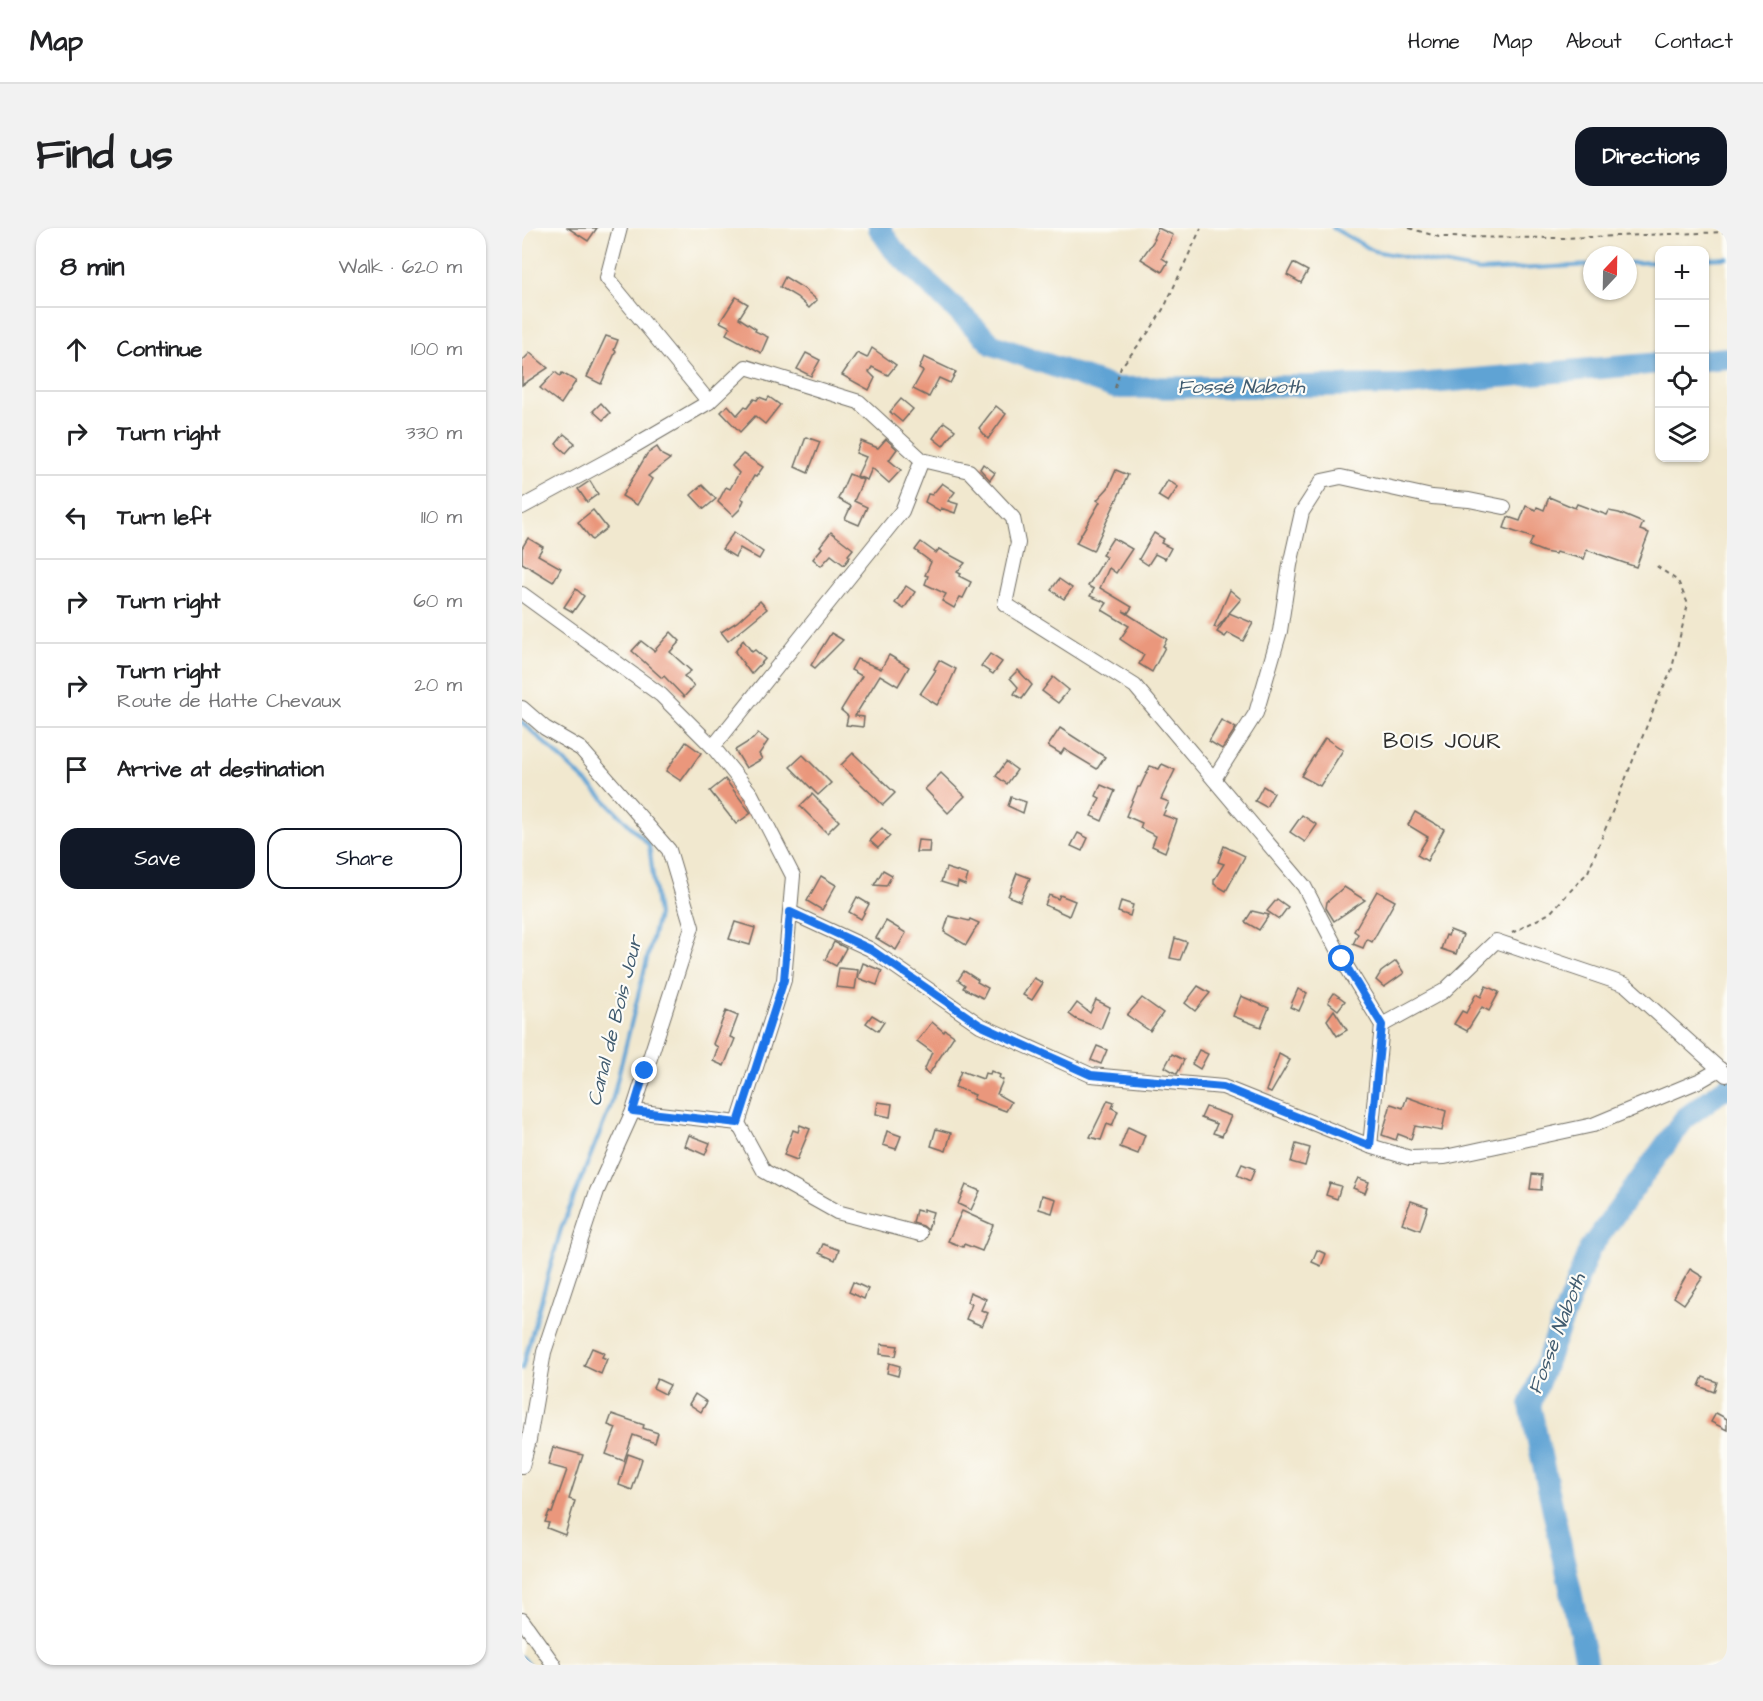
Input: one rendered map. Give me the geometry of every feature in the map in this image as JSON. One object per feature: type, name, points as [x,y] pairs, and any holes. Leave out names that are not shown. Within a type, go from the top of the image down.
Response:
[{"type":"street","points":[[620,228],[607,278],[709,402]]},
{"type":"street","points":[[522,507],[709,402],[746,367],[859,402],[922,460],[969,471],[1013,518],[1017,543],[1005,604],[1135,686],[1304,886],[1342,959],[1382,1025],[1370,1146]]},
{"type":"street","points":[[713,747],[902,511],[922,460]]},
{"type":"street","points":[[1214,779],[1256,713],[1280,631],[1290,565],[1302,512],[1322,481],[1341,477],[1432,497],[1469,500],[1504,507]]},
{"type":"street","points":[[522,594],[661,695],[713,747],[751,794],[793,876],[784,980],[738,1123],[764,1171],[837,1212],[920,1234]]},
{"type":"street","points":[[522,708],[545,728],[581,749],[669,850],[692,927],[633,1111],[597,1191],[544,1352],[529,1440],[522,1466]]},
{"type":"street","points":[[790,912],[870,949],[980,1025],[1091,1075],[1223,1087],[1370,1146],[1410,1158],[1445,1157],[1593,1125],[1724,1072],[1626,985],[1496,941],[1444,992],[1382,1025]]},
{"type":"street","points":[[633,1111],[738,1123]]},
{"type":"street","points":[[522,1620],[554,1665]]},
{"type":"path","points":[[1115,388],[1121,368],[1165,306],[1201,228]]},
{"type":"path","points":[[1409,228],[1439,237],[1562,238],[1727,232]]},
{"type":"path","points":[[1496,941],[1550,913],[1588,872],[1605,833],[1658,698],[1671,672],[1688,604],[1678,581],[1655,565]]},
{"type":"building","points":[[568,228],[597,228],[588,241]]},
{"type":"building","points":[[1158,228],[1173,235],[1162,258],[1168,262],[1162,272],[1141,259],[1155,239],[1153,238]]},
{"type":"building","points":[[1293,263],[1308,271],[1301,283],[1287,275]]},
{"type":"building","points":[[785,277],[817,300],[809,308],[797,297],[780,287]]},
{"type":"building","points":[[736,297],[748,304],[739,318],[756,329],[755,331],[768,337],[761,353],[726,334],[730,327],[720,322]]},
{"type":"building","points":[[606,336],[618,340],[614,350],[616,351],[601,384],[587,377]]},
{"type":"building","points":[[872,348],[896,365],[888,375],[872,367],[869,372],[875,378],[869,390],[842,375],[857,353],[867,358]]},
{"type":"building","points":[[530,353],[548,368],[522,385],[522,361]]},
{"type":"building","points":[[806,353],[820,360],[811,376],[797,369]]},
{"type":"building","points":[[924,357],[956,372],[950,383],[939,378],[929,397],[913,389],[923,371],[919,369]]},
{"type":"building","points":[[555,372],[560,376],[562,373],[576,381],[561,404],[540,388]]},
{"type":"building","points":[[759,397],[767,400],[769,397],[780,405],[765,424],[755,416],[740,432],[721,412],[728,405],[737,415],[745,406],[747,408],[754,399],[757,400]]},
{"type":"building","points":[[901,399],[913,409],[902,422],[890,412]]},
{"type":"building","points":[[601,403],[610,413],[603,420],[593,411]]},
{"type":"building","points":[[996,406],[1006,414],[988,439],[979,428]]},
{"type":"building","points":[[944,422],[955,430],[943,446],[933,438]]},
{"type":"building","points":[[564,434],[575,443],[566,453],[556,444]]},
{"type":"building","points":[[806,437],[820,442],[808,473],[795,467]]},
{"type":"building","points":[[886,439],[897,449],[889,460],[901,470],[889,483],[872,468],[867,480],[857,476],[866,457],[856,453],[861,441],[878,448]]},
{"type":"building","points":[[657,447],[662,455],[670,459],[648,476],[652,479],[637,505],[622,496],[647,454]]},
{"type":"building","points":[[743,454],[763,467],[756,477],[754,476],[741,498],[744,500],[740,509],[733,516],[718,502],[726,487],[730,489],[739,473],[732,466]]},
{"type":"building","points":[[983,464],[995,473],[990,480],[980,469]]},
{"type":"building","points":[[1116,470],[1128,475],[1093,551],[1076,543],[1100,502],[1097,500],[1108,488]]},
{"type":"building","points":[[849,474],[863,480],[854,501],[867,507],[859,525],[845,519],[851,506],[838,499]]},
{"type":"building","points":[[1168,480],[1178,487],[1168,502],[1158,496]]},
{"type":"building","points":[[590,481],[598,494],[587,502],[578,489]]},
{"type":"building","points":[[942,483],[955,492],[948,501],[958,504],[955,513],[941,508],[940,511],[925,502],[928,494],[932,495]]},
{"type":"building","points":[[702,485],[716,499],[704,509],[691,495]]},
{"type":"building","points":[[1549,497],[1575,508],[1577,504],[1607,515],[1609,511],[1619,513],[1643,523],[1640,530],[1649,533],[1636,567],[1587,550],[1584,559],[1556,552],[1555,554],[1544,552],[1529,546],[1533,538],[1504,528],[1508,517],[1520,521],[1526,506],[1544,510]]},
{"type":"building","points":[[593,510],[607,528],[592,540],[578,522]]},
{"type":"building","points":[[734,532],[763,552],[759,559],[740,548],[735,557],[722,549]]},
{"type":"building","points":[[831,532],[853,549],[844,565],[831,555],[821,566],[813,559]]},
{"type":"building","points":[[1154,533],[1164,539],[1161,543],[1171,548],[1165,559],[1155,554],[1148,565],[1139,559]]},
{"type":"building","points":[[528,538],[543,547],[538,555],[561,568],[553,582],[522,563],[522,548]]},
{"type":"building","points":[[1113,538],[1132,549],[1116,573],[1109,568],[1100,588],[1132,607],[1128,613],[1123,611],[1167,639],[1152,672],[1139,664],[1144,655],[1120,639],[1129,626],[1102,610],[1107,603],[1090,596],[1094,589],[1088,586],[1106,557],[1102,555]]},
{"type":"building","points":[[921,542],[936,553],[939,549],[965,563],[957,572],[961,574],[959,576],[971,582],[963,598],[960,597],[954,608],[942,601],[946,594],[925,584],[928,576],[925,575],[931,562],[915,550]]},
{"type":"building","points":[[1059,579],[1072,588],[1064,599],[1051,590]]},
{"type":"building","points":[[906,586],[915,592],[904,609],[895,603]]},
{"type":"building","points":[[576,589],[584,596],[573,612],[564,607]]},
{"type":"building","points":[[1230,590],[1241,599],[1229,613],[1253,623],[1243,641],[1228,633],[1225,637],[1217,632],[1229,614],[1217,628],[1214,627]]},
{"type":"building","points":[[760,601],[767,609],[728,641],[721,632],[737,622]]},
{"type":"building","points":[[671,632],[680,641],[670,652],[691,671],[684,676],[694,686],[684,697],[664,676],[662,678],[632,651],[641,641],[654,651]]},
{"type":"building","points":[[831,633],[843,640],[815,668],[811,665]]},
{"type":"building","points":[[743,640],[752,652],[755,650],[765,659],[751,674],[735,652]]},
{"type":"building","points":[[990,654],[1002,662],[993,674],[981,666]]},
{"type":"building","points":[[889,655],[909,667],[898,686],[880,675],[855,716],[864,717],[863,727],[846,725],[848,716],[841,710],[862,676],[851,670],[857,659],[881,669]]},
{"type":"building","points":[[939,660],[956,669],[937,705],[920,694],[936,670],[934,669]]},
{"type":"building","points":[[1018,670],[1032,685],[1022,699],[1014,694],[1018,687],[1010,678]]},
{"type":"building","points":[[1053,677],[1069,690],[1058,703],[1042,691]]},
{"type":"building","points":[[1221,720],[1236,728],[1222,749],[1209,741]]},
{"type":"building","points":[[1060,728],[1105,757],[1097,769],[1064,749],[1061,754],[1048,746]]},
{"type":"building","points":[[758,733],[768,741],[759,754],[762,759],[746,768],[735,750],[753,739]]},
{"type":"building","points":[[1325,738],[1343,750],[1320,786],[1301,776]]},
{"type":"building","points":[[686,742],[701,753],[681,781],[666,771]]},
{"type":"building","points":[[853,753],[895,793],[883,805],[841,765]]},
{"type":"building","points":[[803,755],[831,783],[818,795],[790,767]]},
{"type":"building","points":[[1006,762],[1017,770],[1007,784],[996,776]]},
{"type":"building","points":[[1162,764],[1175,770],[1161,799],[1169,802],[1163,815],[1177,820],[1165,852],[1152,846],[1156,836],[1140,828],[1142,823],[1126,816],[1150,766],[1159,769]]},
{"type":"building","points":[[941,773],[965,796],[948,813],[925,789]]},
{"type":"building","points":[[725,779],[751,813],[736,824],[710,791]]},
{"type":"building","points":[[1101,785],[1115,791],[1102,821],[1091,816],[1100,798],[1096,796]]},
{"type":"building","points":[[1263,786],[1274,793],[1266,807],[1255,801]]},
{"type":"building","points":[[812,794],[839,821],[827,833],[800,806]]},
{"type":"building","points":[[1011,797],[1026,802],[1023,813],[1008,806]]},
{"type":"building","points":[[1415,812],[1444,829],[1427,861],[1417,855],[1428,837],[1408,825]]},
{"type":"building","points":[[1302,815],[1317,825],[1305,842],[1290,832]]},
{"type":"building","points":[[882,828],[890,836],[878,848],[870,841]]},
{"type":"building","points":[[1078,833],[1088,838],[1082,851],[1071,846]]},
{"type":"building","points":[[918,840],[930,841],[929,852],[916,852]]},
{"type":"building","points":[[1224,846],[1245,856],[1226,891],[1214,884],[1224,864],[1218,862]]},
{"type":"building","points":[[946,868],[968,875],[965,885],[958,882],[957,887],[941,882]]},
{"type":"building","points":[[883,870],[892,875],[886,886],[874,885]]},
{"type":"building","points":[[1017,873],[1030,878],[1020,901],[1008,896]]},
{"type":"building","points":[[821,876],[836,885],[822,910],[807,901]]},
{"type":"building","points":[[1344,887],[1365,900],[1334,921],[1326,908],[1327,902]]},
{"type":"building","points":[[1377,891],[1395,901],[1372,942],[1367,939],[1363,948],[1353,944],[1358,934],[1354,931]]},
{"type":"building","points":[[1049,895],[1058,899],[1060,895],[1075,901],[1069,916],[1045,905]]},
{"type":"building","points":[[857,897],[869,904],[861,919],[849,912]]},
{"type":"building","points":[[1277,899],[1288,907],[1279,919],[1267,911]]},
{"type":"building","points":[[1121,901],[1133,905],[1130,916],[1118,912]]},
{"type":"building","points":[[1252,911],[1269,915],[1259,930],[1245,922]]},
{"type":"building","points":[[949,916],[969,921],[970,919],[979,923],[966,945],[944,932]]},
{"type":"building","points":[[886,921],[906,933],[896,950],[876,938]]},
{"type":"building","points":[[735,922],[755,928],[750,945],[729,939]]},
{"type":"building","points":[[1450,930],[1463,935],[1456,954],[1441,949]]},
{"type":"building","points":[[1175,938],[1187,942],[1180,960],[1170,958]]},
{"type":"building","points":[[834,942],[846,948],[836,966],[825,960]]},
{"type":"building","points":[[1396,961],[1404,973],[1384,987],[1376,980],[1381,972]]},
{"type":"building","points":[[863,963],[882,971],[877,985],[858,978]]},
{"type":"building","points":[[839,968],[858,970],[855,989],[836,987]]},
{"type":"building","points":[[964,971],[988,988],[983,998],[963,988],[965,985],[958,980]]},
{"type":"building","points":[[1034,978],[1043,983],[1032,1000],[1023,995]]},
{"type":"building","points":[[1198,986],[1210,993],[1195,1011],[1185,1003]]},
{"type":"building","points":[[1486,986],[1499,992],[1489,1011],[1482,1007],[1467,1031],[1454,1024],[1462,1011],[1466,1013],[1476,994],[1481,997]]},
{"type":"building","points":[[1298,989],[1307,993],[1299,1011],[1290,1007]]},
{"type":"building","points":[[1334,993],[1345,1001],[1338,1010],[1328,1002]]},
{"type":"building","points":[[1241,996],[1269,1008],[1261,1027],[1233,1016]]},
{"type":"building","points":[[1142,998],[1163,1013],[1150,1031],[1127,1015]]},
{"type":"building","points":[[1096,1000],[1110,1007],[1101,1029],[1069,1014],[1077,1003],[1090,1013]]},
{"type":"building","points":[[1334,1010],[1347,1030],[1337,1036],[1327,1020]]},
{"type":"building","points":[[726,1011],[738,1016],[730,1037],[735,1039],[724,1066],[713,1061],[718,1047],[713,1044]]},
{"type":"building","points":[[872,1015],[884,1022],[878,1031],[866,1023]]},
{"type":"building","points":[[932,1022],[944,1032],[945,1030],[954,1036],[929,1074],[924,1071],[932,1052],[917,1041]]},
{"type":"building","points":[[1097,1046],[1107,1050],[1101,1064],[1091,1060]]},
{"type":"building","points":[[1199,1050],[1208,1054],[1200,1069],[1192,1064]]},
{"type":"building","points":[[1172,1054],[1184,1060],[1177,1074],[1165,1067]]},
{"type":"building","points":[[1279,1054],[1290,1060],[1271,1093],[1266,1091]]},
{"type":"building","points":[[961,1071],[983,1079],[985,1073],[990,1074],[991,1071],[1000,1075],[999,1078],[1003,1080],[997,1094],[1011,1102],[1006,1111],[973,1099],[975,1095],[955,1087]]},
{"type":"building","points":[[1407,1097],[1446,1111],[1442,1131],[1415,1126],[1411,1139],[1398,1134],[1396,1140],[1382,1135],[1391,1104],[1403,1108]]},
{"type":"building","points":[[1108,1100],[1114,1102],[1112,1108],[1118,1111],[1112,1126],[1107,1124],[1101,1140],[1090,1137]]},
{"type":"building","points":[[878,1102],[892,1104],[890,1117],[876,1114]]},
{"type":"building","points":[[1206,1107],[1231,1116],[1222,1136],[1213,1133],[1217,1124],[1201,1118]]},
{"type":"building","points":[[800,1125],[810,1129],[797,1160],[784,1155],[793,1130],[798,1132]]},
{"type":"building","points":[[1128,1127],[1145,1135],[1138,1154],[1120,1147]]},
{"type":"building","points":[[936,1129],[951,1133],[946,1151],[931,1146]]},
{"type":"building","points":[[887,1131],[901,1136],[896,1149],[883,1145]]},
{"type":"building","points":[[689,1135],[710,1143],[705,1155],[685,1146]]},
{"type":"building","points":[[1296,1144],[1310,1148],[1305,1166],[1291,1162]]},
{"type":"building","points":[[1242,1164],[1255,1169],[1250,1181],[1237,1175]]},
{"type":"building","points":[[1532,1174],[1542,1175],[1541,1190],[1530,1189]]},
{"type":"building","points":[[1358,1178],[1369,1182],[1365,1193],[1353,1188]]},
{"type":"building","points":[[1330,1183],[1341,1186],[1337,1199],[1326,1195]]},
{"type":"building","points":[[966,1185],[980,1191],[971,1210],[958,1204]]},
{"type":"building","points":[[1042,1195],[1056,1199],[1052,1213],[1039,1209]]},
{"type":"building","points":[[1411,1201],[1428,1207],[1420,1230],[1402,1223]]},
{"type":"building","points":[[923,1209],[933,1212],[928,1230],[913,1223],[916,1210],[923,1212]]},
{"type":"building","points":[[962,1211],[993,1225],[982,1251],[948,1241]]},
{"type":"building","points":[[823,1244],[839,1250],[835,1260],[819,1253]]},
{"type":"building","points":[[1317,1250],[1326,1254],[1321,1266],[1312,1262]]},
{"type":"building","points":[[1690,1269],[1703,1277],[1684,1304],[1674,1297]]},
{"type":"building","points":[[853,1282],[868,1289],[864,1299],[849,1292]]},
{"type":"building","points":[[970,1292],[986,1299],[981,1310],[988,1313],[982,1326],[966,1319],[972,1304],[967,1302]]},
{"type":"building","points":[[881,1344],[898,1346],[896,1356],[880,1354]]},
{"type":"building","points":[[592,1348],[604,1353],[602,1357],[607,1359],[601,1374],[584,1366]]},
{"type":"building","points":[[889,1363],[900,1366],[898,1376],[887,1373]]},
{"type":"building","points":[[1703,1377],[1717,1382],[1714,1392],[1699,1386]]},
{"type":"building","points":[[657,1379],[670,1385],[665,1394],[653,1388]]},
{"type":"building","points":[[695,1394],[707,1402],[701,1412],[689,1404]]},
{"type":"building","points":[[1716,1413],[1727,1419],[1727,1430],[1711,1422]]},
{"type":"building","points":[[612,1414],[644,1425],[643,1428],[658,1433],[655,1443],[633,1435],[624,1461],[606,1454],[616,1428],[608,1425]]},
{"type":"building","points":[[553,1447],[583,1455],[569,1499],[575,1501],[565,1535],[547,1528],[549,1523],[545,1522],[549,1512],[552,1513],[567,1470],[548,1465]]},
{"type":"building","points":[[628,1454],[642,1459],[632,1490],[619,1485]]},
{"type":"waterway","name":"Fossé Naboth","points":[[879,228],[894,250],[993,345],[1115,388],[1406,385],[1655,363]]},
{"type":"waterway","name":"Fossé Naboth","points":[[1333,228],[1374,251],[1480,271],[1583,265]]},
{"type":"waterway","name":"Fossé Naboth","points":[[1709,259],[1727,258]]},
{"type":"waterway","name":"Fossé Naboth","points":[[1637,263],[1655,262]]},
{"type":"waterway","name":"Fossé Naboth","points":[[1709,360],[1727,358]]},
{"type":"waterway","name":"Canal de Bois Jour","points":[[522,722],[595,790],[649,845],[658,915],[611,1105],[561,1229],[522,1369]]},
{"type":"waterway","name":"Fossé Naboth","points":[[1587,1665],[1530,1405],[1589,1250],[1685,1118],[1727,1087]]},
{"type":"waterway","name":"Canal de Bois Jour","points":[[522,1657],[529,1665]]},
{"type":"district","name":"BOIS JOUR","points":[[1443,741]]},
{"type":"route","points":[[645,1071],[633,1111],[738,1123],[784,980],[790,912],[870,949],[980,1025],[1091,1075],[1223,1087],[1370,1146],[1382,1025],[1342,959]]}]
